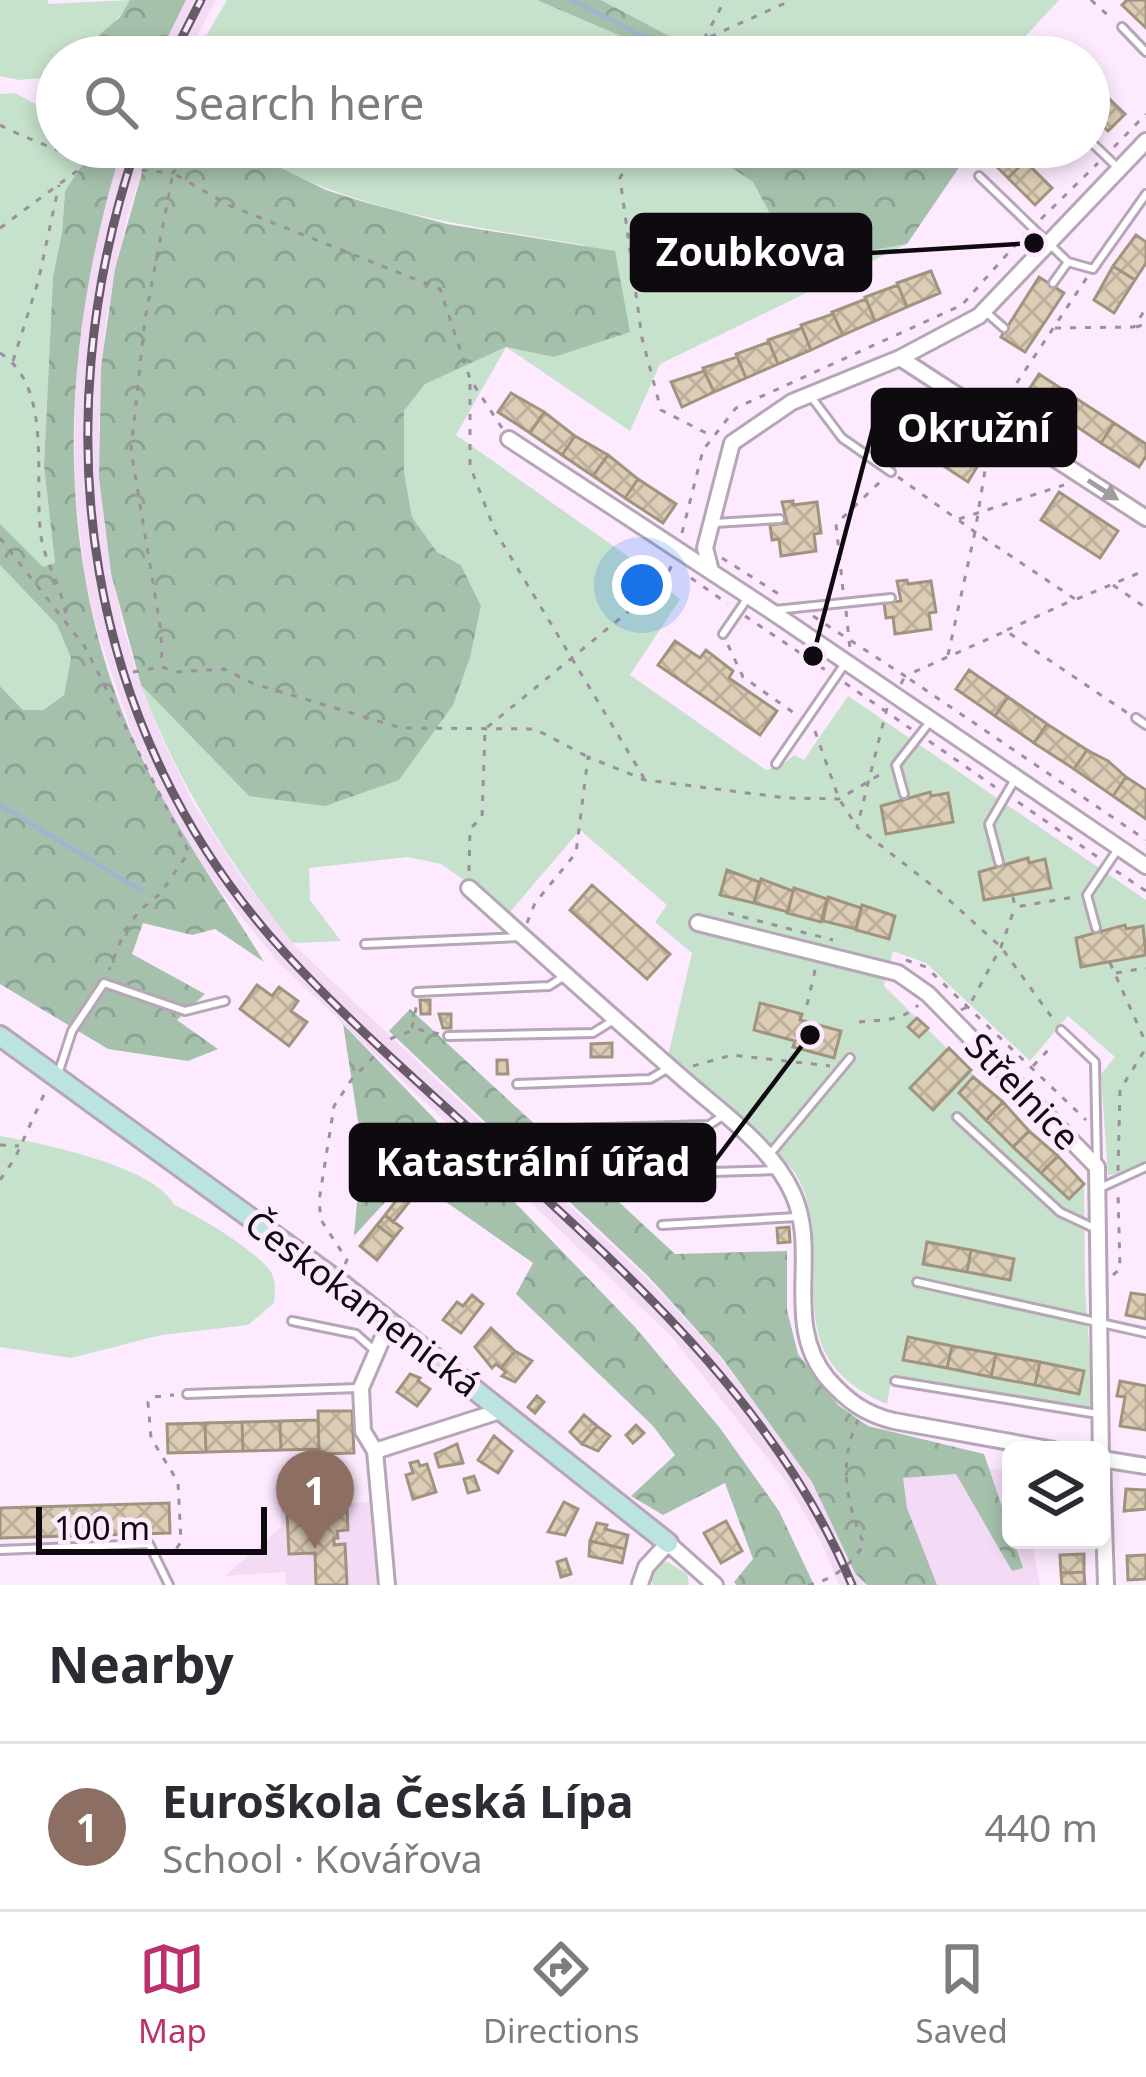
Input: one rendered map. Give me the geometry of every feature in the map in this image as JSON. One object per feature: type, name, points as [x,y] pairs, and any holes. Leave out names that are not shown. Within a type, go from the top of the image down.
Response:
[{"type":"street","points":[[711,571],[705,548],[732,443],[792,402],[899,358],[984,311],[1146,141]]},
{"type":"street","points":[[899,358],[1146,518]]},
{"type":"street","points":[[509,439],[1146,866]]},
{"type":"street","points":[[469,888],[768,1156],[794,1194],[799,1217],[803,1318],[812,1359],[844,1398],[894,1421],[1004,1441]]},
{"type":"street","name":"Střelnice","points":[[698,923],[898,973],[928,994],[1097,1167],[1101,1441]]},
{"type":"street","name":"Českokamenická","points":[[0,1036],[340,1283],[668,1543],[711,1583]]},
{"type":"street","points":[[387,1585],[375,1451],[363,1431],[361,1388],[389,1323]]},
{"type":"street","points":[[375,1451],[503,1410]]},
{"type":"street","points":[[1110,1460],[1146,1466]]},
{"type":"street","points":[[638,1584],[668,1543]]},
{"type":"street","name":"Střelnice","points":[[1105,1549],[1106,1585]]},
{"type":"lane","points":[[1121,27],[1146,52]]},
{"type":"lane","points":[[1110,160],[1119,169]]},
{"type":"lane","points":[[979,176],[1068,262],[1093,269],[1146,194]]},
{"type":"lane","points":[[1053,284],[1068,262]]},
{"type":"lane","points":[[984,311],[1004,328]]},
{"type":"lane","points":[[810,395],[842,438],[891,472]]},
{"type":"lane","points":[[711,524],[780,519]]},
{"type":"lane","points":[[723,634],[749,596]]},
{"type":"lane","points":[[771,611],[891,598]]},
{"type":"lane","points":[[776,764],[846,662]]},
{"type":"lane","points":[[1136,718],[1146,725]]},
{"type":"lane","points":[[904,794],[896,765],[931,720]]},
{"type":"lane","points":[[999,862],[989,824],[1016,778]]},
{"type":"lane","points":[[1096,928],[1087,895],[1118,849]]},
{"type":"lane","points":[[365,944],[523,937]]},
{"type":"lane","points":[[417,992],[549,986],[566,975]]},
{"type":"lane","points":[[58,1075],[72,1031],[104,983],[185,1011],[226,1001]]},
{"type":"lane","points":[[448,1036],[593,1033],[615,1019]]},
{"type":"lane","points":[[1061,1030],[1095,1062],[1097,1167]]},
{"type":"lane","points":[[768,1156],[847,1061]]},
{"type":"lane","points":[[517,1084],[650,1079],[670,1067]]},
{"type":"lane","points":[[569,1129],[709,1125],[724,1115]]},
{"type":"lane","points":[[957,1117],[1060,1212],[1097,1229]]},
{"type":"lane","points":[[1097,1189],[1146,1167]]},
{"type":"lane","points":[[606,1175],[778,1170]]},
{"type":"lane","points":[[662,1225],[799,1217]]},
{"type":"lane","points":[[917,1282],[1146,1333]]},
{"type":"lane","points":[[292,1321],[356,1334],[375,1352]]},
{"type":"lane","points":[[895,1381],[1102,1415]]},
{"type":"lane","points":[[188,1394],[361,1388]]},
{"type":"lane","points":[[0,1550],[149,1544],[169,1585]]},
{"type":"path","points":[[705,36],[724,0]]},
{"type":"path","points":[[712,36],[792,0]]},
{"type":"path","points":[[1091,0],[1121,27]]},
{"type":"path","points":[[1110,152],[1146,114]]},
{"type":"path","points":[[0,125],[36,143]]},
{"type":"path","points":[[0,228],[81,168]]},
{"type":"path","points":[[135,168],[173,173],[228,205],[440,289],[470,379],[509,439]]},
{"type":"path","points":[[163,667],[131,450],[145,320],[177,168]]},
{"type":"path","points":[[625,168],[620,178],[642,338],[661,410],[712,436]]},
{"type":"path","points":[[678,550],[703,450],[736,408],[962,305],[1094,168]]},
{"type":"path","points":[[13,361],[38,282],[59,185]]},
{"type":"path","points":[[947,657],[975,532],[993,419],[1093,269]]},
{"type":"path","points":[[1134,327],[1146,308]]},
{"type":"path","points":[[1053,328],[1146,324]]},
{"type":"path","points":[[0,353],[13,361],[32,390],[38,418],[42,542],[58,580],[66,620]]},
{"type":"path","points":[[470,379],[470,466],[495,531],[645,780]]},
{"type":"path","points":[[846,662],[852,642],[836,524],[891,472],[1075,599]]},
{"type":"path","points":[[957,519],[1085,478]]},
{"type":"path","points":[[0,538],[85,647],[189,852],[160,894],[124,929],[104,983]]},
{"type":"path","points":[[705,548],[905,676],[1146,840]]},
{"type":"path","points":[[469,888],[470,829],[482,817],[485,729],[662,584],[672,564],[661,557]]},
{"type":"path","points":[[1061,1030],[1001,947],[857,827],[886,712],[905,676],[1146,570]]},
{"type":"path","points":[[687,575],[1146,891]]},
{"type":"path","points":[[1111,584],[1146,608]]},
{"type":"path","points":[[1006,631],[1136,718]]},
{"type":"path","points":[[134,672],[163,667],[176,672],[224,670],[377,724],[401,728],[535,729],[588,758],[645,780],[787,798],[839,800],[896,765]]},
{"type":"path","points":[[523,937],[535,903],[576,854],[588,758]]},
{"type":"path","points":[[1015,907],[1087,895]]},
{"type":"path","points":[[950,1017],[969,1006],[1001,947],[1015,907],[1013,896]]},
{"type":"path","points":[[807,1005],[819,952]]},
{"type":"path","points":[[1110,963],[1146,1045],[1120,1090],[1118,1183]]},
{"type":"path","points":[[1114,973],[1146,968]]},
{"type":"path","points":[[340,1283],[347,1260],[321,1220],[320,1202],[334,1106],[376,1052],[411,1030],[416,1022],[417,992]]},
{"type":"path","points":[[859,1022],[910,1014],[928,994]]},
{"type":"path","points":[[969,1006],[1096,1130]]},
{"type":"path","points":[[411,1030],[448,1036]]},
{"type":"path","points":[[1032,1067],[1053,1045]]},
{"type":"path","points":[[670,1067],[732,1055],[821,1066],[847,1061]]},
{"type":"path","points":[[0,1180],[58,1075]]},
{"type":"path","points":[[0,1145],[20,1146]]},
{"type":"path","points":[[152,1552],[176,1549],[181,1542],[178,1481],[151,1438],[148,1402],[152,1397],[188,1394]]},
{"type":"path","points":[[808,1585],[852,1564],[864,1544],[851,1514],[844,1461],[863,1410]]},
{"type":"shaded area","points":[[186,0],[216,0],[197,36],[168,36]]},
{"type":"shaded area","points":[[116,168],[142,168],[106,319],[99,427],[104,525],[122,623],[141,685],[193,803],[295,946],[653,1284],[719,1356],[806,1470],[843,1534],[864,1585],[839,1585],[787,1483],[673,1338],[278,962],[219,889],[171,815],[135,742],[97,630],[85,577],[74,480],[81,315]]},
{"type":"shaded area","points":[[900,1450],[1002,1471],[1002,1549],[1033,1549],[1040,1585],[891,1585]]},
{"type":"shaded area","points":[[370,1502],[377,1585],[286,1585],[285,1572],[225,1576],[281,1527],[281,1507]]},
{"type":"green space","points":[[0,0],[47,0],[49,4],[130,0],[100,36],[36,36],[36,78],[0,76]]},
{"type":"green space","points":[[130,0],[186,0],[168,36],[98,36],[119,18]]},
{"type":"green space","points":[[227,0],[537,0],[621,36],[206,36]]},
{"type":"green space","points":[[537,0],[601,0],[669,36],[621,36]]},
{"type":"green space","points":[[601,0],[1059,0],[1026,36],[669,36]]},
{"type":"green space","points":[[15,93],[36,104],[36,168],[80,168],[65,191],[53,276],[44,466],[55,563],[43,568],[0,524],[0,94]]},
{"type":"green space","points":[[80,168],[116,168],[86,296],[74,446],[77,521],[108,670],[149,772],[264,962],[215,929],[192,935],[143,923],[132,954],[205,994],[177,1020],[218,1049],[188,1061],[108,1049],[0,984],[0,686],[23,710],[43,710],[64,695],[71,658],[57,625],[0,565],[0,524],[43,567],[55,563],[44,466],[53,276],[65,191]]},
{"type":"green space","points":[[143,168],[281,168],[326,190],[447,224],[615,251],[630,332],[554,357],[506,347],[425,384],[404,411],[404,472],[412,517],[437,552],[461,565],[481,606],[453,705],[399,780],[325,806],[249,796],[141,685],[111,573],[99,478],[101,367],[115,269]]},
{"type":"green space","points":[[279,168],[732,168],[753,182],[769,212],[788,227],[800,246],[802,263],[907,244],[660,364],[630,431],[506,347],[555,357],[584,245],[396,210]]},
{"type":"green space","points":[[732,168],[959,168],[907,244],[802,263],[800,246],[788,227],[769,212],[753,182]]},
{"type":"green space","points":[[506,347],[456,435],[626,555],[680,599],[630,675],[766,770],[794,755],[804,760],[848,696],[1146,900],[1146,1164],[1132,1172],[1108,1175],[1101,1074],[1115,1057],[1068,1016],[1030,1061],[926,963],[893,951],[884,986],[1084,1184],[1085,1291],[1094,1410],[892,1375],[887,1404],[851,1383],[829,1359],[818,1332],[809,1209],[798,1178],[668,1056],[692,953],[655,922],[667,905],[580,830],[510,912],[441,864],[408,857],[309,868],[310,900],[341,941],[293,943],[226,852],[188,788],[141,685],[249,796],[453,704],[470,658],[481,606],[461,565],[437,552],[412,517],[404,472],[404,411],[425,383]]},
{"type":"green space","points":[[0,565],[57,625],[71,658],[64,695],[42,710],[23,710],[0,686]]},
{"type":"green space","points":[[410,1009],[675,1254],[787,1251],[787,1310],[798,1354],[838,1405],[868,1426],[984,1454],[1002,1507],[1002,1549],[1016,1549],[1023,1568],[1012,1571],[956,1474],[903,1478],[907,1508],[937,1585],[867,1585],[855,1573],[812,1482],[722,1358],[649,1277],[389,1031]]},
{"type":"green space","points":[[343,1024],[635,1327],[720,1428],[779,1511],[814,1585],[736,1585],[753,1559],[725,1483],[663,1515],[631,1496],[675,1455],[653,1426],[516,1294],[533,1263],[409,1176],[354,1236],[362,1147]]},
{"type":"green space","points":[[0,1136],[96,1159],[145,1179],[174,1205],[256,1256],[272,1274],[274,1303],[248,1325],[161,1335],[71,1358],[0,1347]]},
{"type":"green space","points":[[666,1561],[687,1574],[689,1585],[652,1585],[650,1571]]},
{"type":"building","points":[[1127,0],[1146,0],[1146,28],[1122,5]]},
{"type":"building","points":[[1110,100],[1125,114],[1110,129]]},
{"type":"building","points":[[998,168],[1018,168],[1008,178]]},
{"type":"building","points":[[1018,168],[1032,168],[1052,188],[1035,205],[1008,178]]},
{"type":"building","points":[[1136,235],[1146,242],[1146,263],[1135,280],[1113,266]]},
{"type":"building","points":[[1113,266],[1135,280],[1114,313],[1094,300]]},
{"type":"building","points":[[931,271],[940,293],[907,307],[897,283]]},
{"type":"building","points":[[1039,277],[1064,293],[1025,352],[1001,337]]},
{"type":"building","points":[[898,285],[907,307],[875,321],[865,297]]},
{"type":"building","points":[[866,299],[875,321],[843,335],[832,312]]},
{"type":"building","points":[[833,314],[843,335],[811,350],[801,325]]},
{"type":"building","points":[[802,328],[811,350],[778,364],[768,340]]},
{"type":"building","points":[[769,342],[778,364],[746,378],[736,354]]},
{"type":"building","points":[[737,357],[746,378],[714,392],[703,368]]},
{"type":"building","points":[[704,371],[714,392],[682,407],[671,382]]},
{"type":"building","points":[[1039,374],[1077,399],[1064,418],[1026,394]]},
{"type":"building","points":[[511,393],[544,412],[530,433],[498,412]]},
{"type":"building","points":[[1077,399],[1114,423],[1101,443],[1064,418]]},
{"type":"building","points":[[544,412],[575,436],[562,455],[530,433]]},
{"type":"building","points":[[1114,423],[1146,444],[1139,467],[1101,443]]},
{"type":"building","points":[[575,436],[608,455],[593,476],[562,455]]},
{"type":"building","points":[[943,438],[980,462],[968,482],[930,457]]},
{"type":"building","points":[[608,455],[638,479],[625,498],[593,476]]},
{"type":"building","points":[[638,479],[676,504],[663,523],[625,498]]},
{"type":"building","points":[[1059,492],[1118,531],[1100,558],[1041,520]]},
{"type":"building","points":[[793,501],[793,505],[817,502],[821,533],[814,534],[816,551],[781,556],[779,539],[772,540],[770,525],[787,523],[782,502]]},
{"type":"building","points":[[648,558],[659,565],[651,576],[641,569]]},
{"type":"building","points":[[897,581],[908,584],[931,581],[936,612],[929,613],[931,629],[895,634],[893,617],[886,618],[884,603],[901,601]]},
{"type":"building","points":[[675,641],[700,658],[706,650],[733,671],[729,678],[777,711],[760,735],[658,665]]},
{"type":"building","points":[[969,670],[1008,697],[995,716],[956,689]]},
{"type":"building","points":[[1008,697],[1047,724],[1034,743],[995,716]]},
{"type":"building","points":[[1047,724],[1087,750],[1074,769],[1034,743]]},
{"type":"building","points":[[1087,750],[1126,777],[1113,796],[1074,769]]},
{"type":"building","points":[[1126,777],[1146,790],[1146,819],[1113,796]]},
{"type":"building","points":[[930,792],[931,796],[948,793],[953,822],[886,834],[881,806]]},
{"type":"building","points":[[1028,858],[1029,863],[1045,859],[1051,888],[984,900],[979,872]]},
{"type":"building","points":[[727,870],[759,882],[754,903],[720,895]]},
{"type":"building","points":[[761,879],[793,891],[788,912],[754,903]]},
{"type":"building","points":[[592,885],[670,954],[647,979],[570,910]]},
{"type":"building","points":[[794,888],[827,899],[821,922],[787,913]]},
{"type":"building","points":[[828,897],[861,908],[856,929],[823,921]]},
{"type":"building","points":[[862,905],[895,916],[889,939],[856,930]]},
{"type":"building","points":[[1125,925],[1126,929],[1143,926],[1146,955],[1081,967],[1076,938]]},
{"type":"building","points":[[257,985],[272,996],[279,987],[298,1001],[291,1011],[307,1022],[289,1046],[240,1009]]},
{"type":"building","points":[[420,1000],[430,1000],[430,1014],[421,1014]]},
{"type":"building","points":[[760,1003],[841,1031],[834,1058],[754,1030]]},
{"type":"building","points":[[439,1014],[451,1014],[451,1028],[443,1028]]},
{"type":"building","points":[[917,1018],[928,1028],[919,1037],[908,1027]]},
{"type":"building","points":[[612,1043],[612,1057],[591,1057],[591,1044]]},
{"type":"building","points":[[949,1048],[971,1070],[933,1110],[910,1088]]},
{"type":"building","points":[[497,1060],[507,1060],[508,1074],[497,1074]]},
{"type":"building","points":[[973,1077],[1003,1102],[986,1120],[959,1093]]},
{"type":"building","points":[[1003,1102],[1029,1131],[1013,1147],[986,1120]]},
{"type":"building","points":[[1029,1131],[1058,1156],[1041,1173],[1013,1147]]},
{"type":"building","points":[[1058,1156],[1084,1184],[1069,1199],[1041,1173]]},
{"type":"building","points":[[405,1189],[414,1196],[393,1222],[385,1215]]},
{"type":"building","points":[[385,1215],[402,1228],[394,1238],[377,1225]]},
{"type":"building","points":[[377,1225],[394,1238],[377,1260],[360,1246]]},
{"type":"building","points":[[789,1227],[790,1242],[778,1243],[777,1228]]},
{"type":"building","points":[[927,1242],[971,1250],[967,1272],[923,1264]]},
{"type":"building","points":[[971,1250],[1014,1259],[1010,1280],[967,1272]]},
{"type":"building","points":[[1131,1293],[1146,1295],[1146,1319],[1126,1315]]},
{"type":"building","points":[[472,1295],[483,1304],[461,1333],[443,1320],[457,1302],[463,1306]]},
{"type":"building","points":[[491,1328],[515,1351],[501,1368],[496,1364],[492,1368],[475,1347]]},
{"type":"building","points":[[908,1337],[952,1346],[947,1368],[903,1360]]},
{"type":"building","points":[[952,1346],[996,1354],[991,1377],[947,1368]]},
{"type":"building","points":[[515,1351],[532,1361],[515,1382],[502,1376],[506,1372],[501,1368]]},
{"type":"building","points":[[996,1354],[1040,1362],[1035,1385],[991,1377]]},
{"type":"building","points":[[1040,1362],[1084,1371],[1079,1394],[1035,1385]]},
{"type":"building","points":[[410,1374],[430,1389],[417,1406],[397,1392]]},
{"type":"building","points":[[1120,1381],[1146,1386],[1146,1430],[1120,1426],[1125,1397],[1117,1396]]},
{"type":"building","points":[[537,1396],[544,1402],[535,1413],[528,1407]]},
{"type":"building","points":[[318,1411],[352,1411],[354,1453],[319,1454]]},
{"type":"building","points":[[584,1415],[597,1426],[582,1444],[570,1432]]},
{"type":"building","points":[[318,1420],[319,1449],[281,1450],[280,1421]]},
{"type":"building","points":[[280,1421],[281,1450],[243,1451],[242,1422]]},
{"type":"building","points":[[242,1422],[243,1451],[206,1452],[205,1423]]},
{"type":"building","points":[[205,1423],[206,1452],[168,1453],[167,1424]]},
{"type":"building","points":[[636,1425],[644,1433],[633,1443],[626,1435]]},
{"type":"building","points":[[597,1426],[610,1436],[598,1451],[582,1444]]},
{"type":"building","points":[[494,1436],[512,1451],[498,1473],[478,1460]]},
{"type":"building","points":[[457,1444],[463,1463],[439,1467],[435,1454]]},
{"type":"building","points":[[418,1461],[420,1466],[427,1464],[436,1492],[413,1499],[406,1475],[413,1473],[410,1463]]},
{"type":"building","points":[[474,1476],[479,1490],[468,1493],[464,1479]]},
{"type":"building","points":[[1126,1489],[1146,1490],[1146,1509],[1124,1511]]},
{"type":"building","points":[[564,1502],[578,1509],[565,1535],[548,1532]]},
{"type":"building","points":[[169,1503],[170,1533],[0,1538],[0,1508]]},
{"type":"building","points":[[347,1510],[348,1530],[337,1531],[334,1545],[345,1544],[347,1585],[316,1585],[315,1553],[289,1554],[287,1513]]},
{"type":"building","points":[[726,1521],[742,1551],[721,1563],[704,1533]]},
{"type":"building","points":[[597,1523],[628,1535],[625,1549],[590,1541]]},
{"type":"building","points":[[590,1541],[625,1549],[622,1563],[589,1556]]},
{"type":"building","points":[[1084,1554],[1084,1572],[1061,1573],[1060,1555]]},
{"type":"building","points":[[1146,1555],[1146,1579],[1128,1580],[1127,1556]]},
{"type":"building","points":[[566,1559],[571,1574],[561,1577],[557,1562]]},
{"type":"building","points":[[1084,1572],[1085,1585],[1062,1585],[1061,1573]]},
{"type":"waterway","points":[[571,0],[643,36]]},
{"type":"waterway","points":[[0,805],[142,891]]},
{"type":"railway","points":[[183,36],[201,0]]},
{"type":"railway","points":[[130,168],[107,253],[91,360],[88,467],[99,572],[124,675],[163,774],[217,867],[286,954],[615,1264],[708,1361],[789,1467],[852,1585]]},
{"type":"place","name":"Zoubkova","points":[[1034,243]]},
{"type":"place","name":"Okružní","points":[[813,656]]},
{"type":"place","name":"Katastrální úřad","points":[[810,1035]]},
{"type":"place","name":"Euroškola Česká Lípa","points":[[315,1549]]}]
